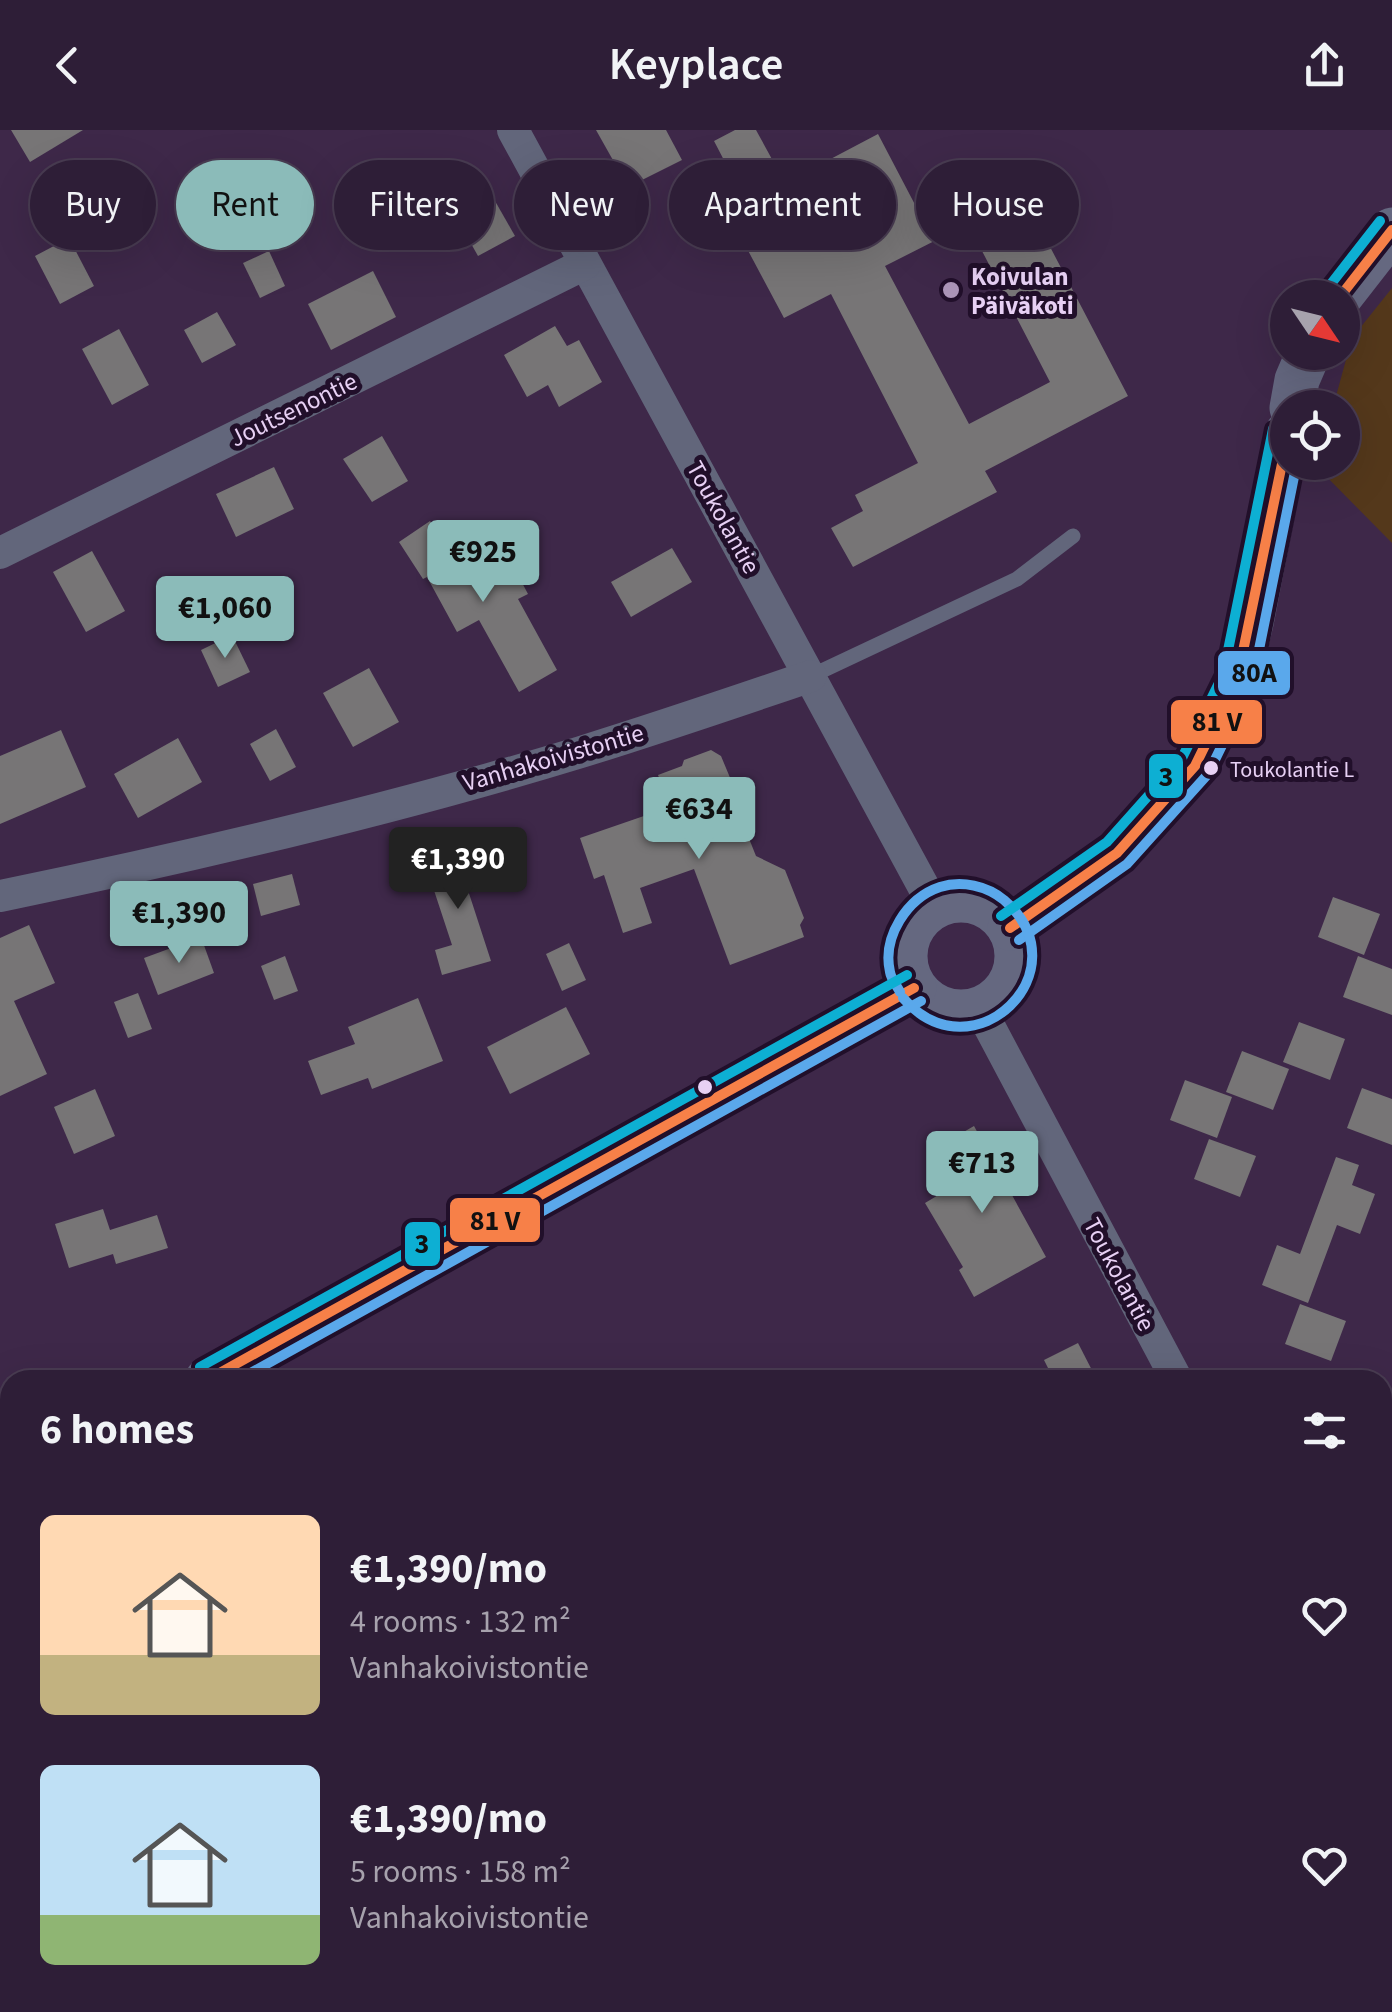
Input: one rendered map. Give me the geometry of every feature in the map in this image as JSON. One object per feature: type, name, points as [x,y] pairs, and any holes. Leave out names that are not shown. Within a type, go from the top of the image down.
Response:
[{"type":"main road","points":[[1353,280],[1392,230]]},
{"type":"main road","points":[[1010,928],[1117,853],[1196,766],[1237,680],[1279,480]]},
{"type":"main road","points":[[950,900],[984,904],[1010,928],[1016,946],[1016,966],[1010,984],[997,999],[962,1013],[943,1010],[926,1001],[914,988],[904,952],[919,917],[934,906],[950,900]]},
{"type":"main road","points":[[226,1370],[914,988]]},
{"type":"street","name":"Toukolantie","points":[[513,130],[934,906]]},
{"type":"street","name":"Joutsenontie","points":[[0,554],[585,264]]},
{"type":"street","name":"Vanhakoivistontie","points":[[0,896],[152,864],[436,792],[579,752],[812,676]]},
{"type":"street","name":"Toukolantie","points":[[980,1009],[1172,1370]]},
{"type":"lane","points":[[812,676],[1016,579],[1072,536]]},
{"type":"shaded area","points":[[1392,288],[1392,543],[1330,480],[1360,480],[1360,390],[1338,390],[1343,370],[1360,370],[1360,328]]},
{"type":"building","points":[[11,130],[83,130],[30,160]]},
{"type":"building","points":[[596,130],[666,130],[682,160],[669,160],[669,166],[649,176],[649,160],[613,160]]},
{"type":"building","points":[[735,130],[756,130],[772,160],[724,160],[714,141]]},
{"type":"building","points":[[878,134],[892,160],[829,160]]},
{"type":"building","points":[[896,168],[916,207],[917,250],[885,266],[969,424],[1050,382],[981,250],[1052,250],[1128,396],[985,471],[997,492],[853,567],[831,528],[863,511],[855,495],[918,463],[831,294],[784,318],[748,250],[896,250]]},
{"type":"building","points":[[494,199],[514,234],[494,247]]},
{"type":"building","points":[[46,250],[75,250],[94,286],[60,304],[35,256]]},
{"type":"building","points":[[269,251],[285,286],[260,298],[243,263]]},
{"type":"building","points":[[373,271],[396,317],[331,350],[308,304]]},
{"type":"building","points":[[217,312],[236,345],[202,363],[184,330]]},
{"type":"building","points":[[555,326],[567,346],[579,340],[602,382],[559,407],[548,385],[527,397],[504,355]]},
{"type":"building","points":[[119,329],[149,385],[112,405],[82,349]]},
{"type":"building","points":[[382,436],[408,481],[372,502],[343,459]]},
{"type":"building","points":[[274,467],[294,509],[236,537],[216,494]]},
{"type":"building","points":[[430,521],[470,582],[510,560],[528,594],[518,599],[557,670],[519,692],[479,620],[457,632],[427,577],[423,579],[399,542]]},
{"type":"building","points":[[672,548],[692,582],[631,617],[611,582]]},
{"type":"building","points":[[92,551],[125,611],[86,632],[53,572]]},
{"type":"building","points":[[232,635],[250,672],[218,687],[201,650]]},
{"type":"building","points":[[369,668],[399,722],[353,747],[323,693]]},
{"type":"building","points":[[276,729],[296,767],[270,781],[250,744]]},
{"type":"building","points":[[61,730],[86,787],[0,824],[0,756]]},
{"type":"building","points":[[178,738],[202,782],[138,818],[114,774]]},
{"type":"building","points":[[711,750],[721,756],[731,780],[728,786],[756,856],[785,870],[804,918],[800,925],[804,937],[730,965],[694,869],[640,888],[652,923],[623,933],[604,875],[594,879],[580,838],[670,807],[658,775]]},
{"type":"building","points":[[471,848],[479,873],[464,878],[491,961],[442,975],[435,950],[452,945],[425,863]]},
{"type":"building","points":[[292,874],[300,905],[261,916],[253,884]]},
{"type":"building","points":[[1333,897],[1380,914],[1364,955],[1318,937]]},
{"type":"building","points":[[29,925],[55,983],[14,1001],[47,1074],[0,1096],[0,938]]},
{"type":"building","points":[[201,937],[214,973],[158,995],[144,958]]},
{"type":"building","points":[[569,943],[586,980],[562,991],[546,954]]},
{"type":"building","points":[[285,956],[298,991],[274,1000],[261,966]]},
{"type":"building","points":[[1358,956],[1392,969],[1392,1015],[1343,997]]},
{"type":"building","points":[[138,993],[152,1029],[128,1038],[114,1002]]},
{"type":"building","points":[[418,998],[443,1061],[372,1089],[368,1078],[321,1095],[308,1061],[355,1044],[348,1027]]},
{"type":"building","points":[[566,1007],[590,1054],[510,1094],[487,1047]]},
{"type":"building","points":[[1299,1022],[1345,1039],[1330,1080],[1283,1062]]},
{"type":"building","points":[[1242,1051],[1289,1069],[1273,1110],[1226,1092]]},
{"type":"building","points":[[1185,1080],[1232,1097],[1217,1138],[1170,1120]]},
{"type":"building","points":[[1362,1088],[1392,1099],[1392,1145],[1347,1128]]},
{"type":"building","points":[[95,1089],[115,1136],[74,1154],[54,1107]]},
{"type":"building","points":[[974,1126],[1046,1257],[974,1297],[959,1270],[963,1267],[925,1203],[955,1185],[934,1149]]},
{"type":"building","points":[[1209,1139],[1256,1156],[1240,1197],[1194,1179]]},
{"type":"building","points":[[1336,1157],[1359,1165],[1352,1185],[1375,1194],[1360,1234],[1337,1225],[1308,1303],[1262,1285],[1277,1245],[1300,1254]]},
{"type":"building","points":[[103,1209],[110,1230],[157,1215],[168,1248],[116,1264],[113,1254],[69,1268],[55,1224]]},
{"type":"building","points":[[1300,1304],[1346,1321],[1331,1361],[1285,1344]]},
{"type":"building","points":[[1078,1343],[1092,1370],[1049,1370],[1044,1360]]},
{"type":"transit line","name":"3","points":[[1334,280],[1380,221]]},
{"type":"transit line","points":[[1353,280],[1392,230]]},
{"type":"transit line","name":"3","points":[[1001,916],[1107,842],[1182,758],[1223,675],[1270,444]]},
{"type":"transit line","points":[[1010,928],[1117,853],[1195,766],[1237,680],[1279,480]]},
{"type":"transit line","name":"80A","points":[[1019,940],[1127,864],[1208,774],[1252,684],[1293,480]]},
{"type":"transit line","name":"80A","points":[[900,992],[890,972],[890,946],[900,921],[928,892],[957,884],[982,888],[1004,900],[1026,928],[1032,956],[1026,983],[1010,1006],[987,1021],[960,1027],[931,1020],[903,998]]},
{"type":"transit line","name":"3","points":[[200,1367],[907,975]]},
{"type":"transit line","points":[[225,1370],[914,988]]},
{"type":"transit line","name":"80A","points":[[256,1370],[921,1001]]},
{"type":"place","name":"Koivulan Päiväkoti","points":[[951,290]]},
{"type":"place","name":"Toukolantie L","points":[[1211,768]]}]
